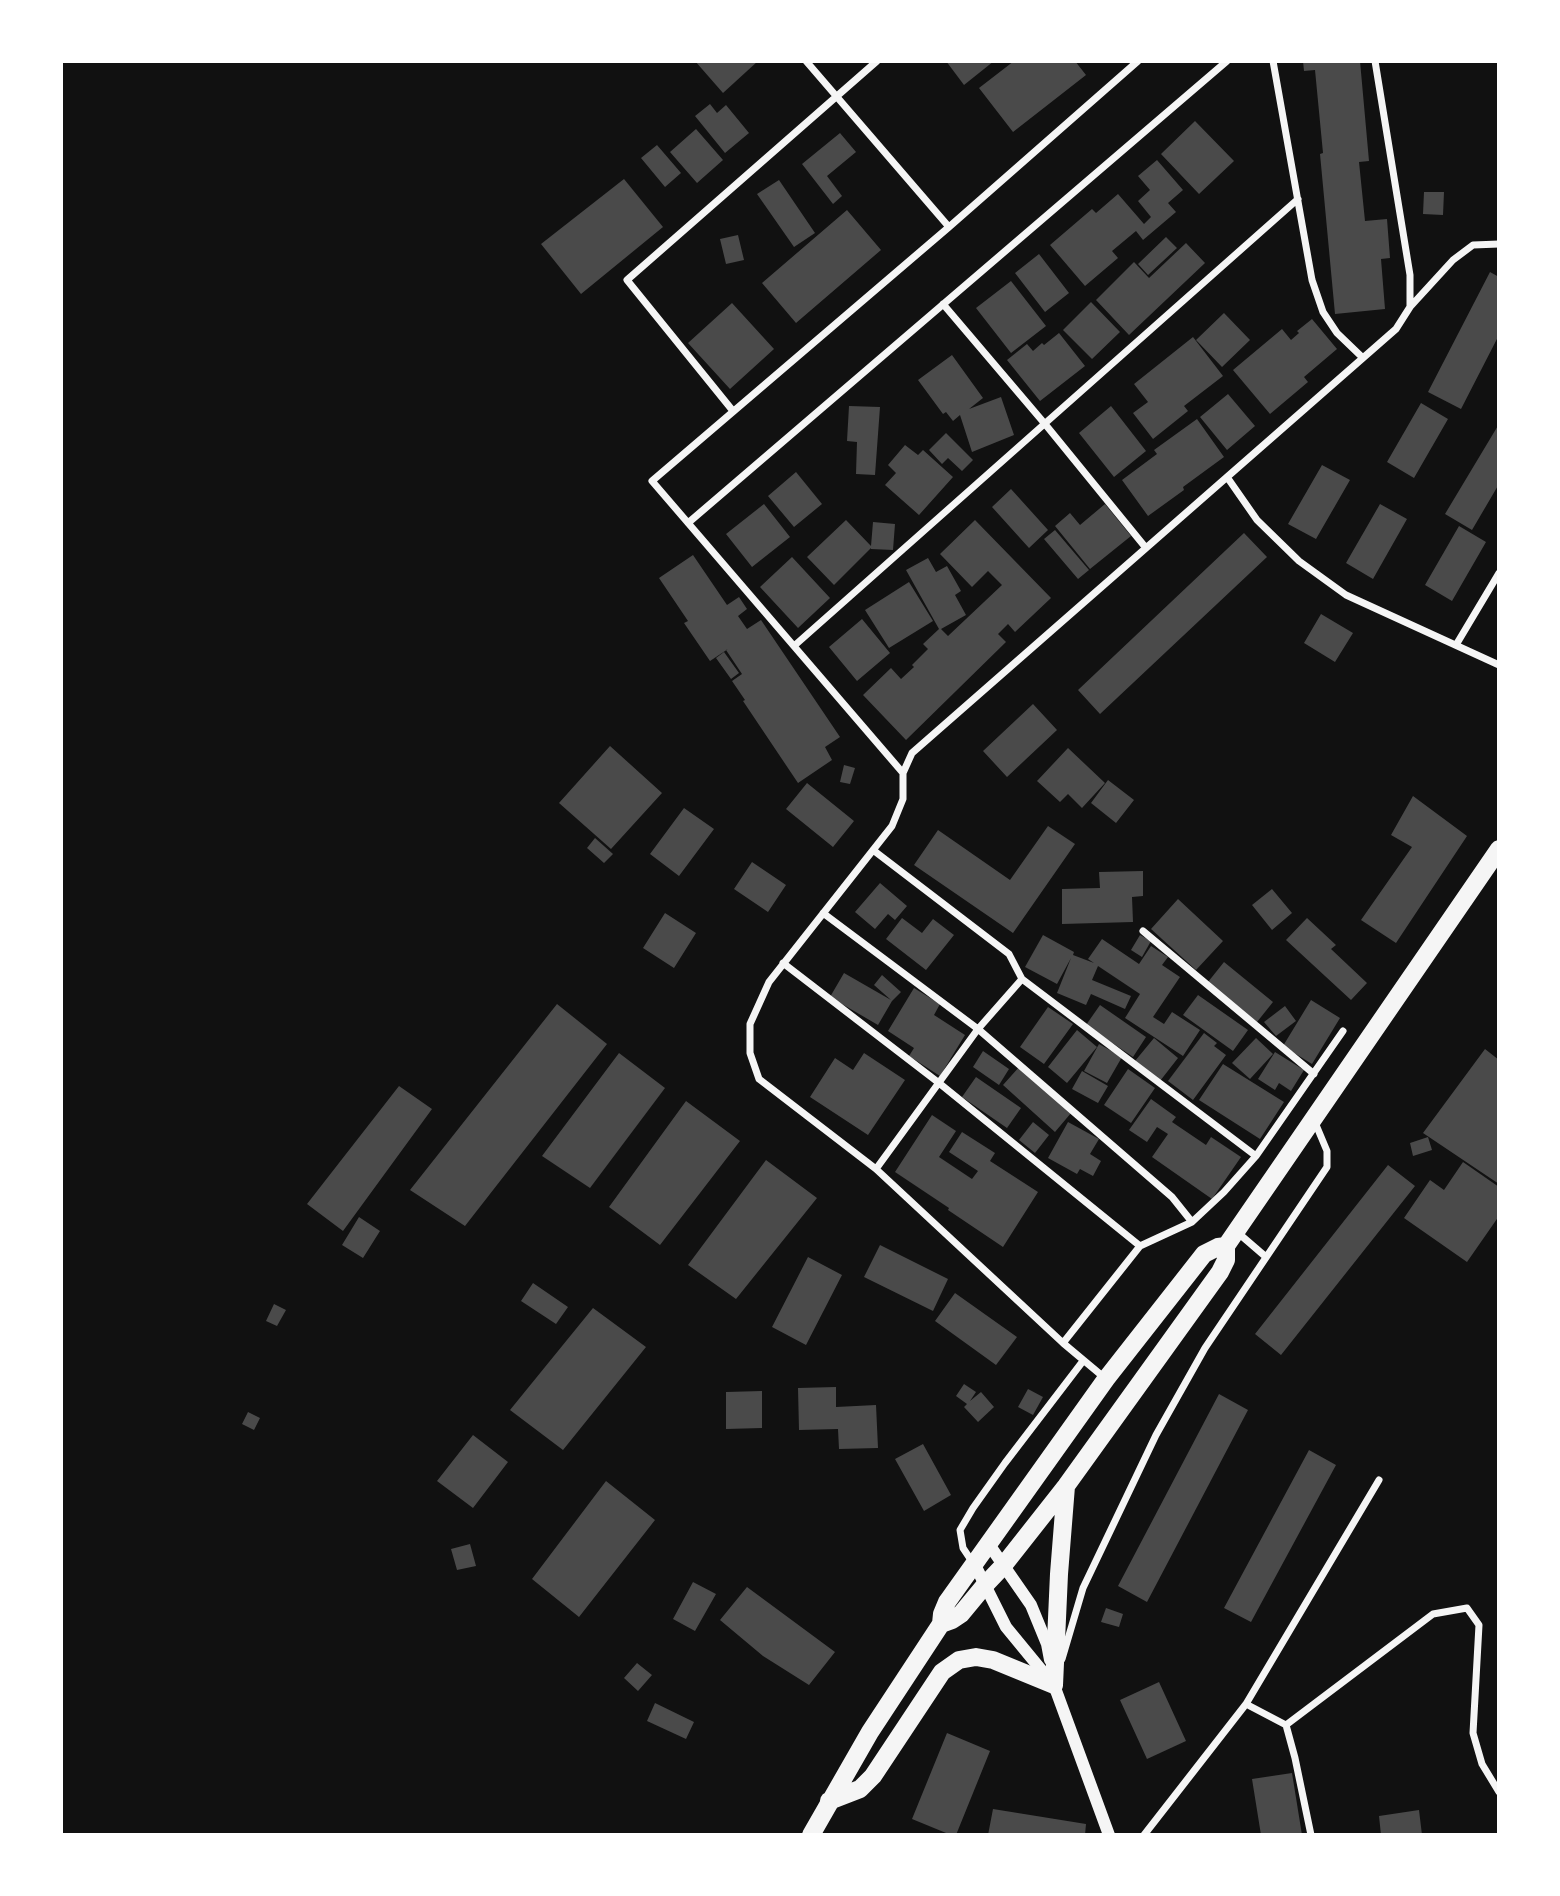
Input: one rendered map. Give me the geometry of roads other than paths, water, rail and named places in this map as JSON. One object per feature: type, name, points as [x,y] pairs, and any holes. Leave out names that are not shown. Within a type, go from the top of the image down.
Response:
[{"type":"main road","points":[[941,1624],[961,1614],[1066,1486],[1220,1272],[1231,1239],[1499,849]]},
{"type":"main road","points":[[811,1835],[870,1732],[941,1624],[947,1602],[988,1543],[1106,1379],[1204,1254],[1231,1239]]},
{"type":"main road","points":[[829,1801],[860,1789],[873,1776],[942,1672],[959,1660],[976,1657],[993,1660],[1054,1685],[1066,1486]]},
{"type":"street","points":[[806,61],[949,227]]},
{"type":"street","points":[[733,411],[626,280],[877,61]]},
{"type":"street","points":[[903,773],[652,481],[1138,61]]},
{"type":"street","points":[[688,523],[1227,61]]},
{"type":"street","points":[[1273,61],[1312,280],[1323,312],[1337,333],[1363,358]]},
{"type":"street","points":[[1376,61],[1410,275],[1410,307]]},
{"type":"street","points":[[794,646],[1297,199]]},
{"type":"street","points":[[1106,1379],[1063,1343],[876,1169],[759,1079],[750,1053],[750,1024],[769,982],[892,826],[903,799],[903,773],[912,753],[1396,329],[1410,307],[1452,260],[1473,245],[1499,244]]},
{"type":"street","points":[[943,304],[1146,548]]},
{"type":"street","points":[[1227,477],[1257,520],[1299,561],[1346,595],[1499,665]]},
{"type":"street","points":[[1455,645],[1499,573]]},
{"type":"street","points":[[873,850],[1009,954],[1022,979],[1256,1156]]},
{"type":"street","points":[[823,913],[978,1029],[1172,1197],[1192,1222]]},
{"type":"street","points":[[1143,931],[1314,1074]]},
{"type":"street","points":[[783,963],[939,1083],[1140,1247]]},
{"type":"street","points":[[876,1169],[978,1029],[1022,979]]},
{"type":"street","points":[[1063,1343],[1140,1247],[1192,1222],[1224,1192],[1256,1156],[1343,1031]]},
{"type":"street","points":[[1054,1685],[1083,1588],[1156,1435],[1205,1348],[1327,1167],[1327,1151],[1314,1119]]},
{"type":"street","points":[[1231,1239],[1266,1257]]},
{"type":"street","points":[[1054,1685],[1006,1627],[974,1563],[963,1548],[960,1530],[1005,1463],[1083,1360]]},
{"type":"street","points":[[1144,1835],[1246,1704],[1379,1479]]},
{"type":"street","points":[[988,1543],[1031,1605],[1047,1644],[1054,1685],[1109,1835]]},
{"type":"street","points":[[1286,1725],[1433,1614],[1467,1608],[1479,1625],[1474,1733],[1482,1764],[1499,1792]]},
{"type":"street","points":[[1246,1704],[1286,1725],[1311,1835]]}]
